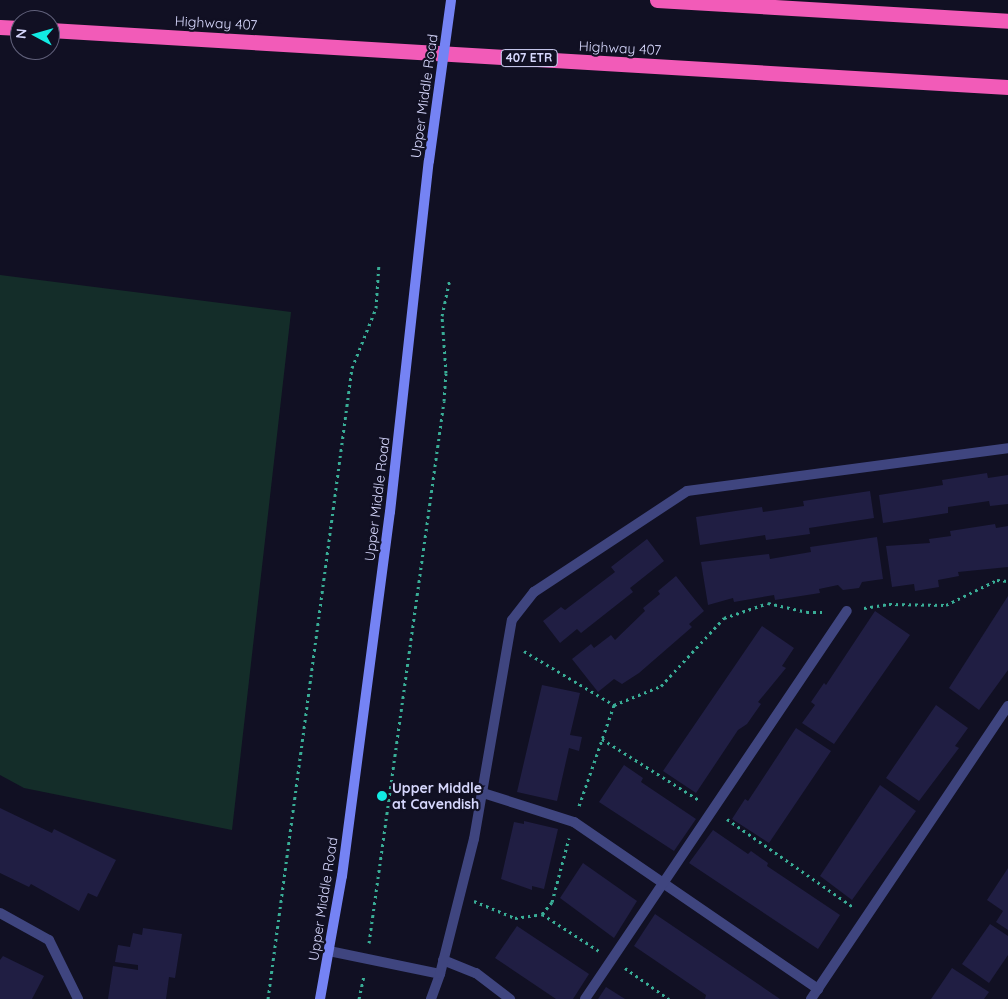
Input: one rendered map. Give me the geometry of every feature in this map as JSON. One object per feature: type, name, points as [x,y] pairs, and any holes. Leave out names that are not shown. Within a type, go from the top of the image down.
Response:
[{"type":"highway","points":[[657,0],[1008,21]]},
{"type":"highway","name":"Highway 407","points":[[60,31],[1008,87]]},
{"type":"main road","name":"Upper Middle Road","points":[[320,999],[343,866],[388,522],[429,161],[451,0]]},
{"type":"street","points":[[431,999],[444,960],[460,896],[482,793],[512,620],[534,592],[687,491],[1008,448]]},
{"type":"street","points":[[585,999],[662,882],[848,611]]},
{"type":"street","points":[[812,999],[1008,706]]},
{"type":"street","points":[[482,793],[574,822],[818,989]]},
{"type":"street","points":[[0,913],[49,940],[78,999]]},
{"type":"street","points":[[329,951],[440,974]]},
{"type":"street","points":[[444,960],[476,973],[510,999]]},
{"type":"path","points":[[268,999],[352,368],[376,308],[379,263]]},
{"type":"path","points":[[359,999],[367,958],[444,400],[446,373],[442,316],[450,279]]},
{"type":"path","points":[[542,914],[552,902],[574,822],[614,705],[661,686],[724,618],[768,603],[807,612],[848,611],[888,604],[946,605],[997,580],[1008,581]]},
{"type":"path","points":[[508,641],[614,705]]},
{"type":"path","points":[[602,739],[712,809],[867,916]]},
{"type":"path","points":[[460,896],[515,918],[542,914],[612,959],[669,999]]},
{"type":"green space","points":[[0,275],[291,312],[232,830],[24,788],[0,775]]},
{"type":"building","points":[[987,473],[988,478],[1008,475],[1008,504],[990,506],[989,501],[948,507],[948,513],[883,523],[879,495],[943,485],[942,480]]},
{"type":"building","points":[[870,491],[874,518],[809,528],[810,534],[766,540],[765,535],[700,545],[696,517],[762,507],[763,512],[804,506],[803,501]]},
{"type":"building","points":[[995,524],[996,528],[1008,526],[1008,567],[958,572],[959,576],[938,580],[939,587],[915,591],[914,584],[892,587],[886,546],[930,543],[929,539],[951,536],[950,531]]},
{"type":"building","points":[[877,537],[883,579],[862,582],[859,588],[843,590],[838,585],[819,589],[820,593],[775,600],[774,595],[734,602],[733,598],[708,605],[701,562],[769,554],[770,559],[811,552],[810,547]]},
{"type":"building","points":[[647,539],[664,561],[630,588],[633,592],[581,633],[577,629],[560,643],[543,621],[561,607],[565,610],[615,572],[611,567]]},
{"type":"building","points":[[676,576],[704,611],[689,624],[692,627],[639,673],[622,684],[614,679],[598,692],[572,659],[591,644],[594,648],[611,635],[615,640],[645,611],[643,608],[660,594],[658,591]]},
{"type":"building","points":[[1008,596],[1008,670],[979,710],[949,688]]},
{"type":"building","points":[[875,611],[910,635],[834,744],[802,723],[815,705],[811,702],[824,683],[826,685]]},
{"type":"building","points":[[762,626],[794,648],[782,666],[786,668],[758,702],[761,704],[747,724],[738,730],[696,793],[663,771]]},
{"type":"building","points":[[542,685],[580,693],[570,735],[582,737],[579,751],[569,748],[557,801],[517,792]]},
{"type":"building","points":[[936,705],[968,728],[955,746],[959,748],[919,801],[886,778]]},
{"type":"building","points":[[796,728],[831,751],[769,843],[732,819],[745,799],[748,801]]},
{"type":"building","points":[[624,765],[643,778],[641,782],[696,819],[674,851],[599,802]]},
{"type":"building","points":[[880,785],[916,811],[852,900],[820,876]]},
{"type":"building","points":[[0,808],[52,833],[54,829],[116,860],[97,897],[88,893],[79,911],[31,884],[29,887],[0,873]]},
{"type":"building","points":[[524,821],[558,829],[544,889],[532,886],[532,890],[501,879],[514,822],[524,824]]},
{"type":"building","points":[[713,830],[748,854],[751,851],[768,863],[767,866],[840,915],[818,949],[689,863]]},
{"type":"building","points":[[583,863],[637,901],[614,938],[560,898]]},
{"type":"building","points":[[1008,868],[1008,930],[996,922],[1003,911],[987,900]]},
{"type":"building","points":[[655,914],[780,999],[705,999],[706,995],[634,946]]},
{"type":"building","points":[[990,924],[1008,936],[1008,955],[989,983],[962,964]]},
{"type":"building","points":[[517,926],[589,974],[573,999],[556,999],[495,958]]},
{"type":"building","points":[[143,928],[182,934],[175,978],[169,977],[166,999],[108,999],[113,966],[138,970],[138,965],[115,962],[118,945],[130,947],[133,933],[142,935]]},
{"type":"building","points":[[3,956],[44,976],[32,999],[0,999],[0,960]]},
{"type":"building","points":[[952,968],[989,992],[984,999],[931,999]]},
{"type":"building","points":[[606,987],[625,999],[598,999]]},
{"type":"place","name":"Upper Middle at Cavendish","points":[[382,796]]}]
